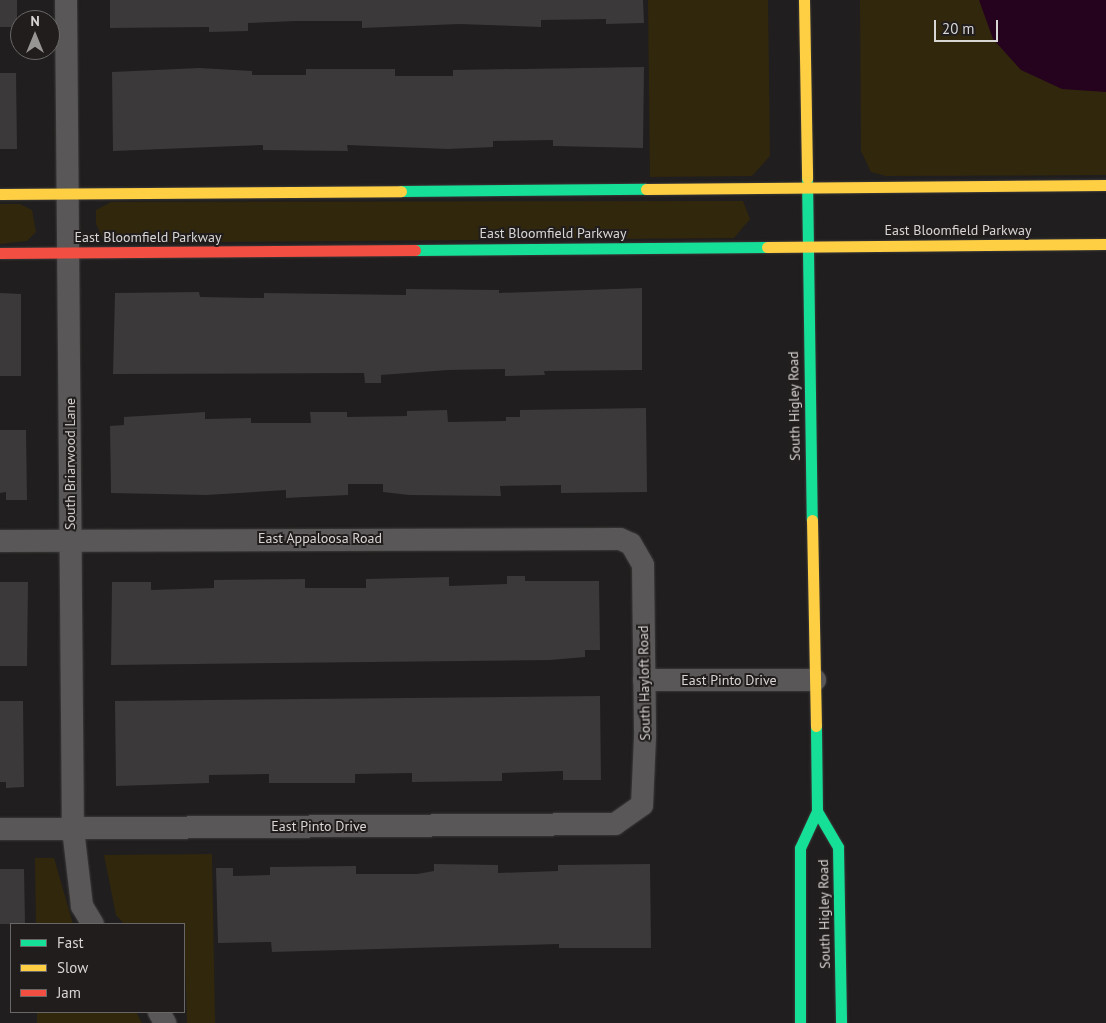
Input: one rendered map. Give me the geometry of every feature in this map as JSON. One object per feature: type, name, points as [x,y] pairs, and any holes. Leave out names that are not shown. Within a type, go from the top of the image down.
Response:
[{"type":"street","name":"South Briarwood Lane","points":[[66,0],[72,829],[82,906],[92,923]]},
{"type":"street","name":"South Higley Road","points":[[800,1023],[800,848],[817,811],[806,246],[804,0]]},
{"type":"street","points":[[0,194],[1106,185]]},
{"type":"street","name":"East Bloomfield Parkway","points":[[0,253],[1106,244]]},
{"type":"street","name":"East Appaloosa Road","points":[[0,541],[608,537],[620,539],[636,551]]},
{"type":"street","name":"South Hayloft Road","points":[[635,814],[645,794],[643,565],[636,551]]},
{"type":"street","name":"East Pinto Drive","points":[[644,680],[815,680]]},
{"type":"street","name":"South Higley Road","points":[[817,811],[838,848],[841,1023]]},
{"type":"street","name":"East Pinto Drive","points":[[0,829],[610,824],[635,814]]},
{"type":"shaded area","points":[[648,0],[768,0],[770,156],[752,176],[650,177]]},
{"type":"shaded area","points":[[860,0],[1106,0],[1106,175],[886,176],[871,172],[861,151]]},
{"type":"shaded area","points":[[979,0],[1106,0],[1106,92],[1062,89],[1021,70],[993,39]]},
{"type":"shaded area","points":[[743,201],[750,219],[734,238],[112,243],[102,237],[96,224],[96,210],[111,202]]},
{"type":"shaded area","points":[[0,204],[20,204],[32,210],[36,232],[27,241],[0,244]]},
{"type":"shaded area","points":[[212,854],[215,1023],[187,1023],[185,923],[123,923],[116,915],[104,855]]},
{"type":"shaded area","points":[[35,858],[54,858],[73,923],[36,923]]},
{"type":"shaded area","points":[[37,1013],[137,1013],[142,1023],[37,1023]]},
{"type":"building","points":[[0,0],[17,0],[17,10],[10,10],[10,27],[0,27]]},
{"type":"building","points":[[110,0],[643,0],[644,23],[606,24],[606,19],[541,20],[541,27],[459,24],[362,28],[362,21],[296,21],[248,23],[248,31],[209,32],[209,27],[110,28]]},
{"type":"building","points":[[644,67],[643,148],[553,146],[553,140],[493,141],[493,147],[448,149],[347,145],[348,151],[263,150],[263,145],[113,151],[112,72],[199,68],[252,71],[252,75],[306,75],[306,69],[395,69],[395,76],[453,76],[453,70]]},
{"type":"building","points":[[0,73],[16,73],[17,149],[0,149]]},
{"type":"building","points":[[642,288],[642,370],[544,371],[545,375],[505,376],[505,369],[448,370],[381,375],[381,383],[365,383],[364,373],[113,374],[115,293],[199,292],[200,297],[264,298],[264,293],[406,295],[406,289],[499,290],[499,293]]},
{"type":"building","points":[[0,293],[21,294],[21,376],[0,376]]},
{"type":"building","points":[[646,408],[647,492],[561,493],[561,485],[500,486],[501,496],[409,495],[383,492],[383,484],[348,484],[348,495],[286,498],[286,490],[206,495],[111,493],[110,426],[124,425],[124,417],[205,412],[205,419],[251,418],[251,423],[311,423],[310,412],[347,412],[347,417],[407,416],[407,411],[447,410],[448,422],[506,421],[506,417],[520,417],[520,410]]},
{"type":"building","points":[[0,430],[26,430],[27,500],[6,500],[6,492],[0,493]]},
{"type":"building","points":[[507,576],[525,576],[525,581],[599,581],[600,650],[585,650],[585,657],[550,660],[111,665],[112,582],[151,582],[151,590],[214,588],[214,580],[305,579],[305,588],[366,588],[366,579],[449,577],[449,586],[507,584]]},
{"type":"building","points":[[0,582],[28,582],[27,666],[0,666]]},
{"type":"building","points":[[600,696],[601,780],[563,780],[563,771],[502,773],[502,781],[412,782],[412,773],[355,774],[355,783],[269,783],[269,774],[209,775],[209,783],[116,786],[115,701]]},
{"type":"building","points":[[0,701],[23,701],[24,787],[6,788],[6,782],[0,782]]},
{"type":"building","points":[[434,864],[498,865],[498,873],[558,871],[558,865],[650,864],[651,948],[559,948],[559,944],[272,952],[271,942],[218,943],[216,868],[233,868],[233,876],[270,875],[270,867],[356,866],[356,874],[417,874],[434,871]]},
{"type":"building","points":[[0,869],[24,869],[25,923],[0,924]]},
{"type":"traffic: fast","points":[[807,178],[812,520]]},
{"type":"traffic: fast","points":[[401,191],[646,189]]},
{"type":"traffic: fast","points":[[415,250],[767,247]]},
{"type":"traffic: fast","points":[[800,1023],[800,848],[817,811],[816,726]]},
{"type":"traffic: fast","points":[[817,811],[838,847],[841,1023]]},
{"type":"traffic: slow","points":[[804,0],[807,178]]},
{"type":"traffic: slow","points":[[646,189],[1106,185]]},
{"type":"traffic: slow","points":[[0,194],[401,191]]},
{"type":"traffic: slow","points":[[767,247],[1106,244]]},
{"type":"traffic: slow","points":[[812,520],[816,726]]},
{"type":"traffic: jam","points":[[0,253],[415,250]]}]
